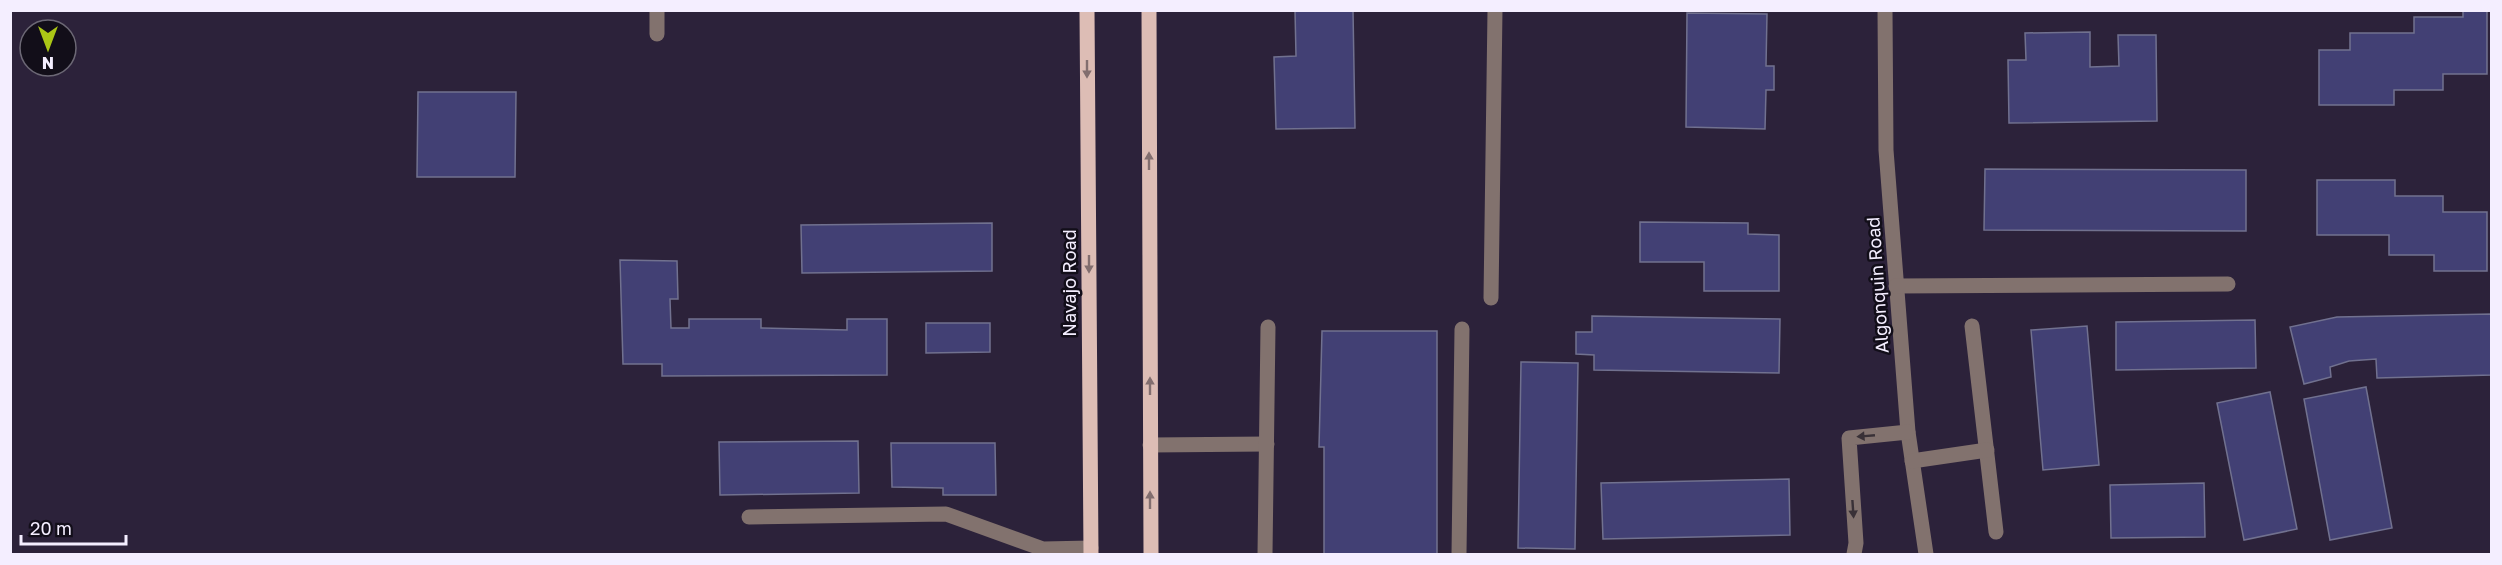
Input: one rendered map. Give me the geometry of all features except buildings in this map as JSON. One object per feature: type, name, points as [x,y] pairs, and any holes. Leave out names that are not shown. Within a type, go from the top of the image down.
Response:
[{"type":"main road","name":"Navajo Road","points":[[1087,10],[1091,551]]},
{"type":"main road","points":[[1149,10],[1151,555]]},
{"type":"street","points":[[657,10],[657,34]]},
{"type":"street","points":[[1491,298],[1495,10]]},
{"type":"street","name":"Algonquin Road","points":[[1886,10],[1886,150],[1908,432],[1926,555]]},
{"type":"street","points":[[1896,286],[2228,284]]},
{"type":"street","points":[[1972,326],[1996,532]]},
{"type":"street","points":[[1265,555],[1268,327]]},
{"type":"street","points":[[1459,555],[1461,329]]},
{"type":"street","points":[[1854,555],[1856,543],[1849,438],[1908,432]]},
{"type":"street","points":[[1150,445],[1267,444]]},
{"type":"street","points":[[1911,461],[1986,450]]},
{"type":"street","points":[[749,517],[946,514],[1043,549],[1091,551]]}]
